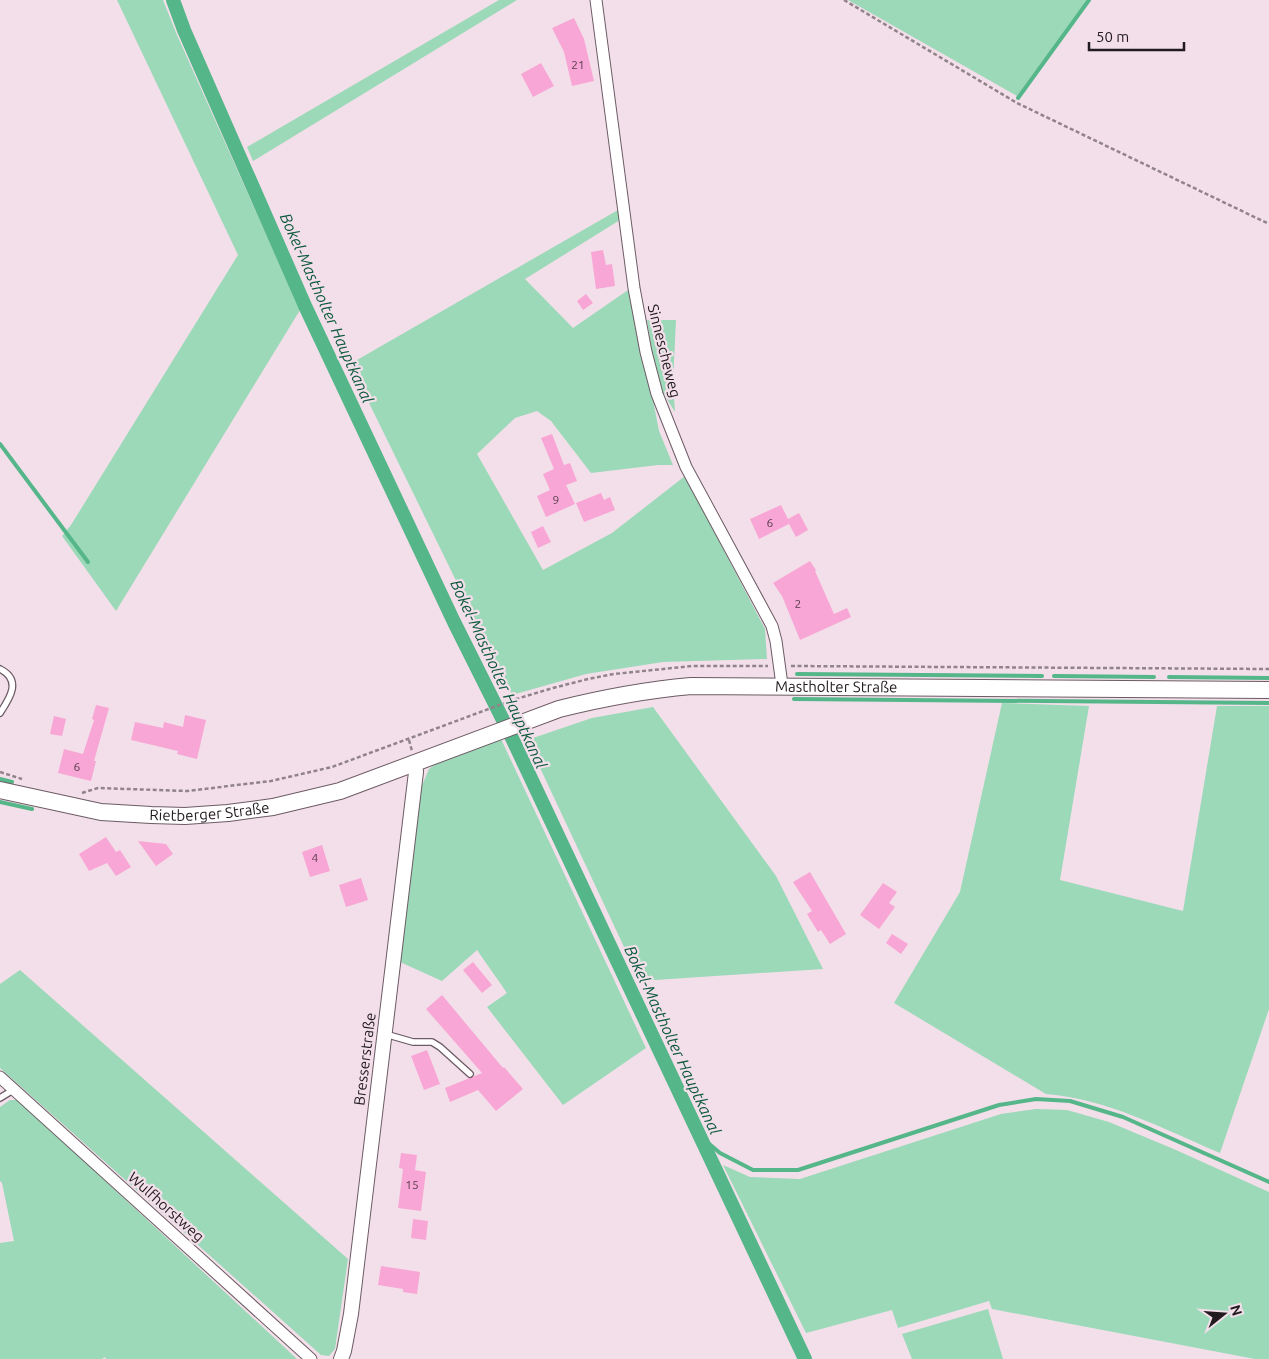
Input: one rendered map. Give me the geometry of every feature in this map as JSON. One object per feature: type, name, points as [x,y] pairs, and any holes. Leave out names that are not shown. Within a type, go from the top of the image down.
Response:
[{"type":"main road","name":"Mastholter Straße","points":[[414,763],[526,721],[590,701],[642,691],[691,686],[782,685],[1269,690]]},
{"type":"main road","name":"Rietberger Straße","points":[[0,790],[102,812],[185,816],[273,807],[340,791],[414,763]]},
{"type":"street","name":"Sinnescheweg","points":[[596,0],[634,288],[646,352],[657,394],[686,467],[772,626],[782,685]]},
{"type":"street","name":"Bresserstraße","points":[[341,1359],[351,1314],[416,772],[414,763]]},
{"type":"street","name":"Wulfhorstweg","points":[[0,1077],[311,1359]]},
{"type":"lane","points":[[0,669],[8,673],[13,684],[11,697],[0,712]]},
{"type":"lane","points":[[384,1034],[413,1042],[432,1042],[470,1074]]},
{"type":"lane","points":[[0,1098],[13,1090]]},
{"type":"path","points":[[844,0],[1017,102],[1269,224]]},
{"type":"path","points":[[78,794],[98,788],[187,791],[271,781],[332,767],[513,700],[552,688],[614,674],[692,666],[779,667],[818,665],[1269,669]]},
{"type":"path","points":[[0,772],[14,775],[29,782]]},
{"type":"green space","points":[[117,0],[163,0],[300,310],[116,611],[62,536],[71,525],[238,255]]},
{"type":"green space","points":[[499,0],[517,0],[253,161],[247,147]]},
{"type":"green space","points":[[848,0],[1087,0],[1017,96]]},
{"type":"green space","points":[[618,210],[620,220],[525,279],[573,328],[631,288],[659,431],[673,465],[591,473],[551,421],[537,411],[515,418],[477,454],[543,570],[612,533],[685,476],[765,629],[767,659],[663,662],[586,674],[512,695],[350,364]]},
{"type":"green space","points":[[647,320],[676,320],[673,383],[675,412],[662,391],[652,352]]},
{"type":"green space","points":[[1002,703],[1089,706],[1060,880],[1183,911],[1217,706],[1269,706],[1269,1009],[1220,1153],[1135,1116],[1091,1102],[1046,1094],[894,1003],[960,892]]},
{"type":"green space","points":[[653,707],[776,876],[823,969],[640,981],[527,740],[592,718]]},
{"type":"green space","points":[[501,739],[646,1048],[563,1105],[487,1007],[507,993],[477,950],[442,981],[400,962],[421,788],[429,769],[441,760]]},
{"type":"green space","points":[[20,970],[348,1259],[335,1349],[329,1356],[321,1355],[0,1068],[0,984]]},
{"type":"green space","points":[[10,1100],[18,1100],[297,1359],[106,1359],[105,1357],[102,1359],[0,1359],[0,1243],[14,1241],[0,1181],[0,1107]]},
{"type":"green space","points":[[1036,1109],[1067,1110],[1109,1122],[1269,1192],[1269,1359],[1255,1359],[992,1309],[989,1301],[898,1328],[892,1310],[806,1333],[723,1165],[750,1177],[800,1179],[1001,1114]]},
{"type":"green space","points":[[988,1309],[1003,1359],[912,1359],[902,1334]]},
{"type":"building","points":[[574,18],[584,39],[594,81],[572,86],[564,52],[552,28]]},
{"type":"building","points":[[541,63],[554,86],[533,97],[521,74]]},
{"type":"building","points":[[603,250],[606,265],[612,264],[615,286],[596,289],[591,252]]},
{"type":"building","points":[[586,294],[593,303],[583,310],[577,301]]},
{"type":"building","points":[[552,434],[564,465],[570,463],[577,481],[566,485],[575,504],[546,517],[537,496],[550,490],[543,474],[554,469],[541,438]]},
{"type":"building","points":[[601,493],[604,500],[610,497],[615,510],[584,522],[576,503]]},
{"type":"building","points":[[781,505],[788,519],[799,513],[808,530],[796,537],[789,524],[759,539],[750,519]]},
{"type":"building","points":[[543,526],[551,542],[538,548],[531,532]]},
{"type":"building","points":[[810,561],[816,570],[834,614],[847,608],[851,617],[800,640],[782,596],[773,583]]},
{"type":"building","points":[[96,705],[109,708],[94,761],[96,761],[91,781],[58,773],[64,749],[83,754],[94,720],[92,719]]},
{"type":"building","points":[[185,715],[206,720],[197,759],[177,754],[178,751],[131,740],[135,722],[163,728],[164,722],[183,727]]},
{"type":"building","points":[[54,716],[66,719],[62,736],[50,734]]},
{"type":"building","points":[[106,837],[116,852],[120,850],[131,867],[116,876],[107,863],[89,871],[79,854]]},
{"type":"building","points":[[138,841],[166,844],[173,854],[156,866]]},
{"type":"building","points":[[322,845],[330,871],[310,877],[302,852]]},
{"type":"building","points":[[810,872],[846,934],[830,944],[821,930],[818,932],[807,914],[812,911],[793,882]]},
{"type":"building","points":[[361,878],[368,900],[346,907],[339,885]]},
{"type":"building","points":[[883,883],[897,892],[889,903],[895,907],[879,929],[860,915]]},
{"type":"building","points":[[892,934],[908,944],[901,954],[886,943]]},
{"type":"building","points":[[473,962],[492,985],[482,993],[463,970]]},
{"type":"building","points":[[442,995],[523,1089],[496,1111],[478,1090],[450,1102],[445,1088],[482,1073],[426,1009]]},
{"type":"building","points":[[427,1050],[440,1084],[424,1090],[411,1056]]},
{"type":"building","points":[[401,1153],[417,1155],[415,1170],[426,1172],[421,1211],[398,1208],[403,1169],[399,1168]]},
{"type":"building","points":[[413,1219],[428,1221],[426,1240],[411,1238]]},
{"type":"building","points":[[381,1266],[420,1272],[417,1294],[403,1292],[403,1289],[378,1285]]},
{"type":"waterway","name":"Bokel-Mastholter Hauptkanal","points":[[173,0],[184,30],[306,308],[454,622],[511,736],[805,1359]]},
{"type":"waterway","points":[[1018,98],[1089,0]]},
{"type":"waterway","points":[[0,444],[88,562]]},
{"type":"waterway","points":[[797,674],[1042,676]]},
{"type":"waterway","points":[[1054,676],[1154,677]]},
{"type":"waterway","points":[[1169,677],[1269,678]]},
{"type":"waterway","points":[[794,699],[1269,703]]},
{"type":"waterway","points":[[0,779],[12,782]]},
{"type":"waterway","points":[[0,802],[32,809]]},
{"type":"waterway","points":[[701,1137],[720,1153],[753,1170],[798,1170],[999,1105],[1036,1099],[1070,1101],[1123,1117],[1269,1182]]}]
